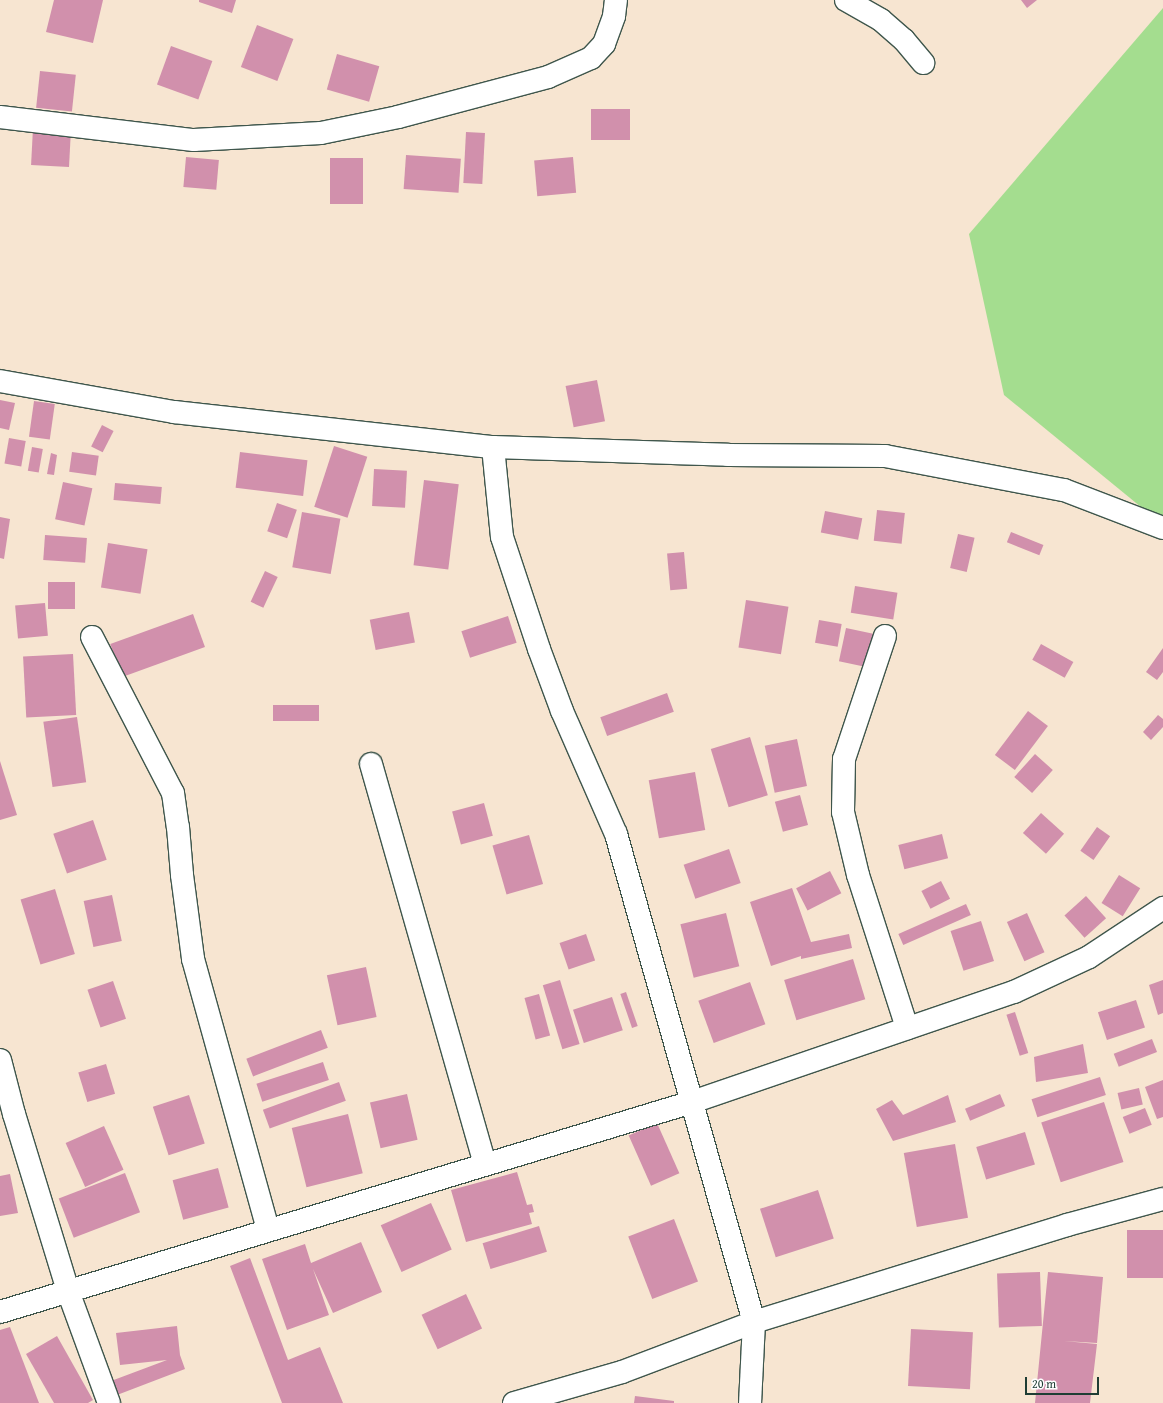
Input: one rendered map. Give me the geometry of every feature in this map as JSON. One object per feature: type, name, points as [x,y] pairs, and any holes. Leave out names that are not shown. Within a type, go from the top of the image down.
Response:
[{"type":"street","points":[[0,117],[194,140],[320,133],[398,117],[548,76],[591,58],[604,44],[614,16],[616,0]]},
{"type":"street","points":[[846,0],[881,20],[904,40],[923,63]]},
{"type":"street","points":[[0,381],[174,412],[493,448],[728,455],[885,456],[1064,490],[1163,528]]},
{"type":"street","points":[[493,448],[502,537],[562,711],[616,834],[754,1322],[750,1403]]},
{"type":"street","points":[[92,636],[173,793],[193,959],[268,1230]]},
{"type":"street","points":[[885,636],[844,759],[843,812],[858,875],[907,1028]]},
{"type":"street","points":[[371,764],[485,1164]]},
{"type":"street","points":[[0,1312],[692,1102],[1014,992],[1089,957],[1163,908]]},
{"type":"street","points":[[0,1060],[14,1114],[68,1291],[109,1403]]},
{"type":"street","points":[[514,1403],[622,1372],[754,1322],[1067,1225],[1163,1199]]},
{"type":"green space","points":[[1163,8],[1163,525],[1004,395],[969,234]]},
{"type":"building","points":[[54,0],[103,0],[93,43],[46,32]]},
{"type":"building","points":[[199,0],[236,0],[232,13],[199,2]]},
{"type":"building","points":[[1021,0],[1037,0],[1027,8]]},
{"type":"building","points":[[257,25],[293,39],[277,81],[241,67]]},
{"type":"building","points":[[171,46],[212,61],[198,100],[157,85]]},
{"type":"building","points":[[337,54],[379,66],[369,102],[327,90]]},
{"type":"building","points":[[40,71],[76,75],[72,112],[36,108]]},
{"type":"building","points":[[591,109],[630,109],[630,140],[591,140]]},
{"type":"building","points":[[33,128],[71,130],[69,167],[31,165]]},
{"type":"building","points":[[466,132],[485,133],[482,184],[463,183]]},
{"type":"building","points":[[406,155],[461,159],[458,193],[404,189]]},
{"type":"building","points":[[186,157],[219,160],[216,190],[183,187]]},
{"type":"building","points":[[573,157],[576,193],[537,196],[534,160]]},
{"type":"building","points":[[330,158],[363,158],[363,204],[330,204]]},
{"type":"building","points":[[597,380],[605,421],[574,427],[566,386]]},
{"type":"building","points":[[0,400],[15,403],[9,430],[0,428]]},
{"type":"building","points":[[34,401],[55,404],[50,440],[29,437]]},
{"type":"building","points":[[102,425],[114,431],[103,452],[91,446]]},
{"type":"building","points":[[9,438],[26,441],[21,467],[4,464]]},
{"type":"building","points":[[334,446],[367,457],[348,518],[314,507]]},
{"type":"building","points":[[32,447],[43,449],[39,473],[28,471]]},
{"type":"building","points":[[72,452],[99,456],[96,476],[69,472]]},
{"type":"building","points":[[240,452],[307,460],[303,496],[236,488]]},
{"type":"building","points":[[51,453],[57,455],[54,475],[47,474]]},
{"type":"building","points":[[374,469],[407,471],[405,508],[372,506]]},
{"type":"building","points":[[424,480],[459,484],[448,570],[414,565]]},
{"type":"building","points":[[63,482],[92,488],[84,525],[55,519]]},
{"type":"building","points":[[115,483],[162,487],[160,504],[114,500]]},
{"type":"building","points":[[277,503],[297,510],[287,538],[267,531]]},
{"type":"building","points":[[877,510],[905,513],[902,544],[874,541]]},
{"type":"building","points":[[825,511],[862,518],[858,540],[821,533]]},
{"type":"building","points":[[302,512],[340,519],[331,574],[292,567]]},
{"type":"building","points":[[0,517],[10,519],[4,559],[0,558]]},
{"type":"building","points":[[1011,532],[1043,545],[1039,555],[1007,542]]},
{"type":"building","points":[[958,534],[975,538],[967,572],[950,568]]},
{"type":"building","points":[[45,535],[87,538],[85,563],[43,560]]},
{"type":"building","points":[[108,543],[148,549],[140,594],[101,587]]},
{"type":"building","points":[[684,552],[687,589],[670,590],[667,553]]},
{"type":"building","points":[[265,571],[278,577],[263,608],[251,602]]},
{"type":"building","points":[[48,582],[75,582],[75,609],[48,609]]},
{"type":"building","points":[[855,586],[897,593],[893,619],[851,613]]},
{"type":"building","points":[[746,600],[788,607],[781,654],[738,647]]},
{"type":"building","points":[[45,603],[48,636],[18,638],[15,606]]},
{"type":"building","points":[[409,612],[415,642],[376,650],[370,620]]},
{"type":"building","points":[[193,614],[205,647],[122,677],[110,644]]},
{"type":"building","points":[[508,616],[517,643],[470,658],[461,631]]},
{"type":"building","points":[[819,620],[842,624],[838,647],[815,643]]},
{"type":"building","points":[[846,628],[874,634],[867,667],[839,661]]},
{"type":"building","points":[[1041,644],[1073,662],[1065,678],[1032,660]]},
{"type":"building","points":[[1163,648],[1163,672],[1157,680],[1146,672]]},
{"type":"building","points":[[73,654],[76,715],[26,718],[23,657]]},
{"type":"building","points":[[667,693],[674,712],[607,736],[600,717]]},
{"type":"building","points":[[273,705],[319,705],[319,721],[273,721]]},
{"type":"building","points":[[1028,711],[1048,726],[1015,770],[995,755]]},
{"type":"building","points":[[1158,715],[1163,719],[1163,727],[1151,740],[1143,732]]},
{"type":"building","points":[[77,717],[86,782],[53,787],[43,722]]},
{"type":"building","points":[[750,737],[768,795],[729,807],[711,749]]},
{"type":"building","points":[[797,739],[807,786],[775,793],[765,746]]},
{"type":"building","points":[[1035,754],[1053,770],[1032,793],[1014,777]]},
{"type":"building","points":[[0,761],[17,815],[0,820]]},
{"type":"building","points":[[695,772],[705,830],[659,838],[649,780]]},
{"type":"building","points":[[800,795],[808,825],[783,832],[775,802]]},
{"type":"building","points":[[484,803],[493,836],[461,844],[452,812]]},
{"type":"building","points":[[1041,813],[1064,834],[1046,854],[1023,833]]},
{"type":"building","points":[[93,820],[107,860],[67,873],[53,834]]},
{"type":"building","points":[[1097,827],[1110,836],[1093,860],[1080,851]]},
{"type":"building","points":[[942,834],[948,858],[904,869],[898,845]]},
{"type":"building","points":[[529,835],[543,884],[507,894],[492,845]]},
{"type":"building","points":[[729,849],[741,883],[695,899],[684,865]]},
{"type":"building","points":[[830,871],[841,893],[807,911],[796,888]]},
{"type":"building","points":[[1119,875],[1140,888],[1123,916],[1102,903]]},
{"type":"building","points":[[941,881],[950,899],[930,909],[921,891]]},
{"type":"building","points":[[792,888],[811,942],[849,934],[852,948],[801,959],[801,956],[771,966],[750,902]]},
{"type":"building","points":[[55,889],[75,954],[40,965],[21,900]]},
{"type":"building","points":[[112,895],[122,941],[93,947],[84,901]]},
{"type":"building","points":[[1086,896],[1106,918],[1085,938],[1064,915]]},
{"type":"building","points":[[966,904],[971,915],[903,945],[898,934]]},
{"type":"building","points":[[726,913],[739,966],[694,978],[680,924]]},
{"type":"building","points":[[1027,913],[1044,952],[1024,961],[1007,922]]},
{"type":"building","points":[[981,921],[994,961],[964,971],[951,931]]},
{"type":"building","points":[[586,934],[595,960],[569,970],[560,943]]},
{"type":"building","points":[[853,959],[865,999],[796,1020],[784,980]]},
{"type":"building","points":[[366,967],[377,1017],[337,1025],[327,975]]},
{"type":"building","points":[[560,980],[580,1044],[562,1049],[543,985]]},
{"type":"building","points":[[1163,980],[1163,1013],[1158,1015],[1149,985]]},
{"type":"building","points":[[113,981],[126,1019],[100,1028],[87,990]]},
{"type":"building","points":[[750,982],[765,1024],[714,1043],[698,1001]]},
{"type":"building","points":[[626,992],[638,1026],[632,1028],[620,994]]},
{"type":"building","points":[[539,994],[550,1036],[536,1039],[525,998]]},
{"type":"building","points":[[612,997],[623,1030],[584,1043],[573,1010]]},
{"type":"building","points":[[1136,1000],[1145,1028],[1107,1040],[1098,1012]]},
{"type":"building","points":[[1015,1012],[1028,1053],[1020,1056],[1006,1015]]},
{"type":"building","points":[[321,1030],[328,1048],[253,1076],[246,1059]]},
{"type":"building","points":[[1152,1039],[1157,1052],[1119,1067],[1114,1054]]},
{"type":"building","points":[[1083,1044],[1088,1073],[1036,1082],[1034,1057]]},
{"type":"building","points":[[323,1062],[329,1080],[262,1102],[256,1084]]},
{"type":"building","points":[[106,1064],[115,1094],[87,1102],[78,1072]]},
{"type":"building","points":[[1100,1077],[1106,1095],[1037,1117],[1032,1099]]},
{"type":"building","points":[[1163,1080],[1163,1117],[1157,1119],[1145,1087]]},
{"type":"building","points":[[339,1082],[346,1101],[270,1128],[263,1110]]},
{"type":"building","points":[[1139,1088],[1143,1105],[1121,1110],[1118,1093]]},
{"type":"building","points":[[407,1094],[418,1140],[381,1148],[370,1103]]},
{"type":"building","points":[[1000,1094],[1005,1106],[970,1121],[965,1109]]},
{"type":"building","points":[[189,1095],[205,1144],[169,1155],[153,1107]]},
{"type":"building","points":[[948,1095],[956,1122],[893,1141],[876,1109],[892,1100],[903,1115]]},
{"type":"building","points":[[1104,1102],[1123,1162],[1061,1182],[1041,1122]]},
{"type":"building","points":[[1145,1108],[1152,1125],[1129,1134],[1123,1117]]},
{"type":"building","points":[[348,1114],[363,1173],[306,1187],[292,1128]]},
{"type":"building","points":[[657,1123],[679,1173],[651,1186],[629,1136]]},
{"type":"building","points":[[104,1126],[124,1170],[85,1187],[66,1143]]},
{"type":"building","points":[[1025,1132],[1035,1165],[986,1179],[976,1147]]},
{"type":"building","points":[[955,1144],[968,1218],[917,1227],[904,1153]]},
{"type":"building","points":[[218,1168],[229,1208],[183,1220],[173,1180]]},
{"type":"building","points":[[517,1172],[527,1205],[532,1204],[534,1212],[529,1213],[532,1224],[466,1242],[451,1190]]},
{"type":"building","points":[[125,1173],[140,1212],[74,1238],[59,1198]]},
{"type":"building","points":[[10,1174],[18,1213],[0,1216],[0,1176]]},
{"type":"building","points":[[818,1190],[834,1239],[776,1257],[760,1209]]},
{"type":"building","points":[[431,1203],[452,1250],[401,1272],[381,1225]]},
{"type":"building","points":[[674,1219],[698,1282],[652,1299],[628,1237]]},
{"type":"building","points":[[539,1226],[547,1252],[490,1269],[483,1243]]},
{"type":"building","points":[[1127,1230],[1163,1230],[1163,1278],[1127,1278]]},
{"type":"building","points":[[361,1242],[382,1292],[333,1313],[313,1269],[329,1315],[287,1330],[262,1259],[305,1244],[311,1263]]},
{"type":"building","points":[[250,1258],[288,1360],[320,1347],[343,1403],[282,1403],[230,1266]]},
{"type":"building","points":[[1040,1272],[1042,1326],[999,1327],[997,1274]]},
{"type":"building","points":[[1048,1272],[1103,1277],[1097,1343],[1064,1341],[1097,1344],[1090,1403],[1035,1403]]},
{"type":"building","points":[[466,1294],[482,1328],[438,1349],[422,1315]]},
{"type":"building","points":[[177,1326],[180,1355],[185,1369],[117,1395],[111,1381],[167,1360],[120,1365],[116,1333]]},
{"type":"building","points":[[10,1327],[39,1403],[0,1403],[0,1330]]},
{"type":"building","points":[[911,1329],[973,1332],[970,1389],[908,1386]]},
{"type":"building","points":[[57,1336],[93,1400],[88,1403],[54,1403],[26,1354]]},
{"type":"building","points":[[635,1396],[674,1401],[674,1403],[634,1403]]}]
